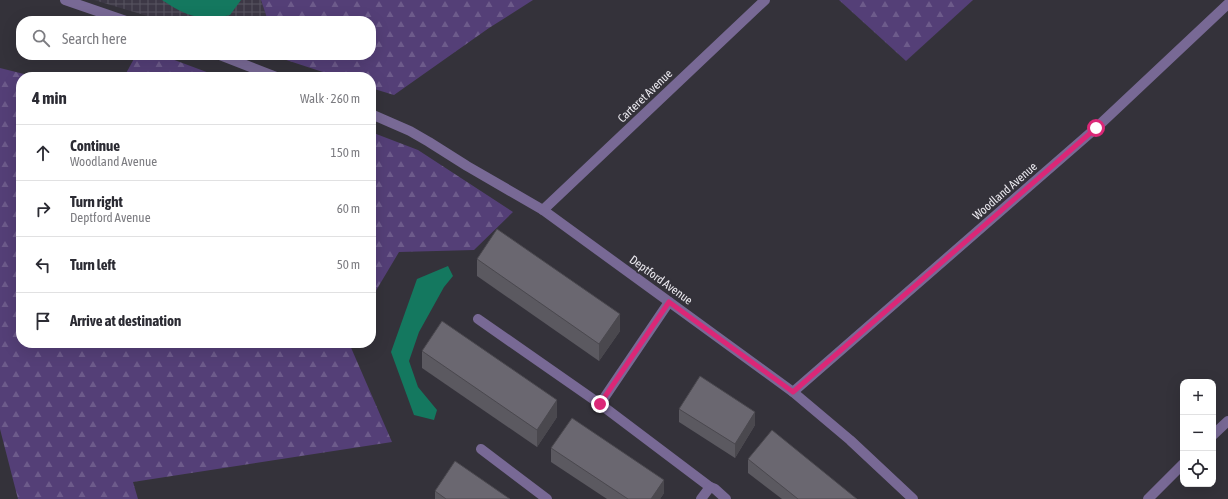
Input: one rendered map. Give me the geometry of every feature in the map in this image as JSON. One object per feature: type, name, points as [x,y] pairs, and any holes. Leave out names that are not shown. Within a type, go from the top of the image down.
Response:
[{"type":"street","points":[[65,0],[111,16]]},
{"type":"street","name":"Carteret Avenue","points":[[543,210],[765,0]]},
{"type":"street","name":"Woodland Avenue","points":[[793,392],[1096,128],[1228,4]]},
{"type":"street","points":[[233,60],[263,72]]},
{"type":"street","name":"Deptford Avenue","points":[[376,116],[410,131],[543,210],[793,392],[850,440],[913,499]]},
{"type":"street","points":[[600,404],[669,302]]},
{"type":"street","points":[[478,320],[600,404],[710,487],[715,489],[726,499]]},
{"type":"street","points":[[1216,432],[1228,421]]},
{"type":"street","points":[[481,449],[547,499]]},
{"type":"street","points":[[1148,499],[1180,467]]},
{"type":"street","points":[[701,499],[710,487]]},
{"type":"shaded area","points":[[94,0],[261,0],[266,16],[147,16]]},
{"type":"shaded area","points":[[162,0],[241,0],[230,15],[225,16],[194,16],[179,10]]},
{"type":"shaded area","points":[[448,266],[453,276],[444,287],[419,332],[409,361],[418,387],[437,410],[434,420],[414,415],[391,352],[417,279]]},
{"type":"green space","points":[[261,0],[533,0],[489,28],[394,95],[376,90],[376,72],[323,72],[286,60],[376,60],[376,16],[266,16]]},
{"type":"green space","points":[[839,0],[973,0],[906,61]]},
{"type":"green space","points":[[133,60],[174,60],[207,72],[127,72]]},
{"type":"green space","points":[[0,68],[16,72],[16,348],[351,348],[392,442],[133,482],[138,499],[18,499],[0,429]]},
{"type":"green space","points":[[376,134],[418,150],[513,212],[474,250],[399,252],[376,291]]},
{"type":"building","points":[[497,229],[620,314],[599,344],[477,259]]},
{"type":"building","points":[[442,321],[557,400],[537,430],[422,351]]},
{"type":"building","points":[[700,376],[755,412],[735,444],[679,409]]},
{"type":"building","points":[[572,418],[664,480],[651,499],[628,499],[551,448]]},
{"type":"building","points":[[772,430],[857,499],[798,499],[748,459]]},
{"type":"building","points":[[455,461],[510,499],[446,499],[435,491]]},
{"type":"route","points":[[600,404],[669,302],[793,392],[1096,128]]}]
